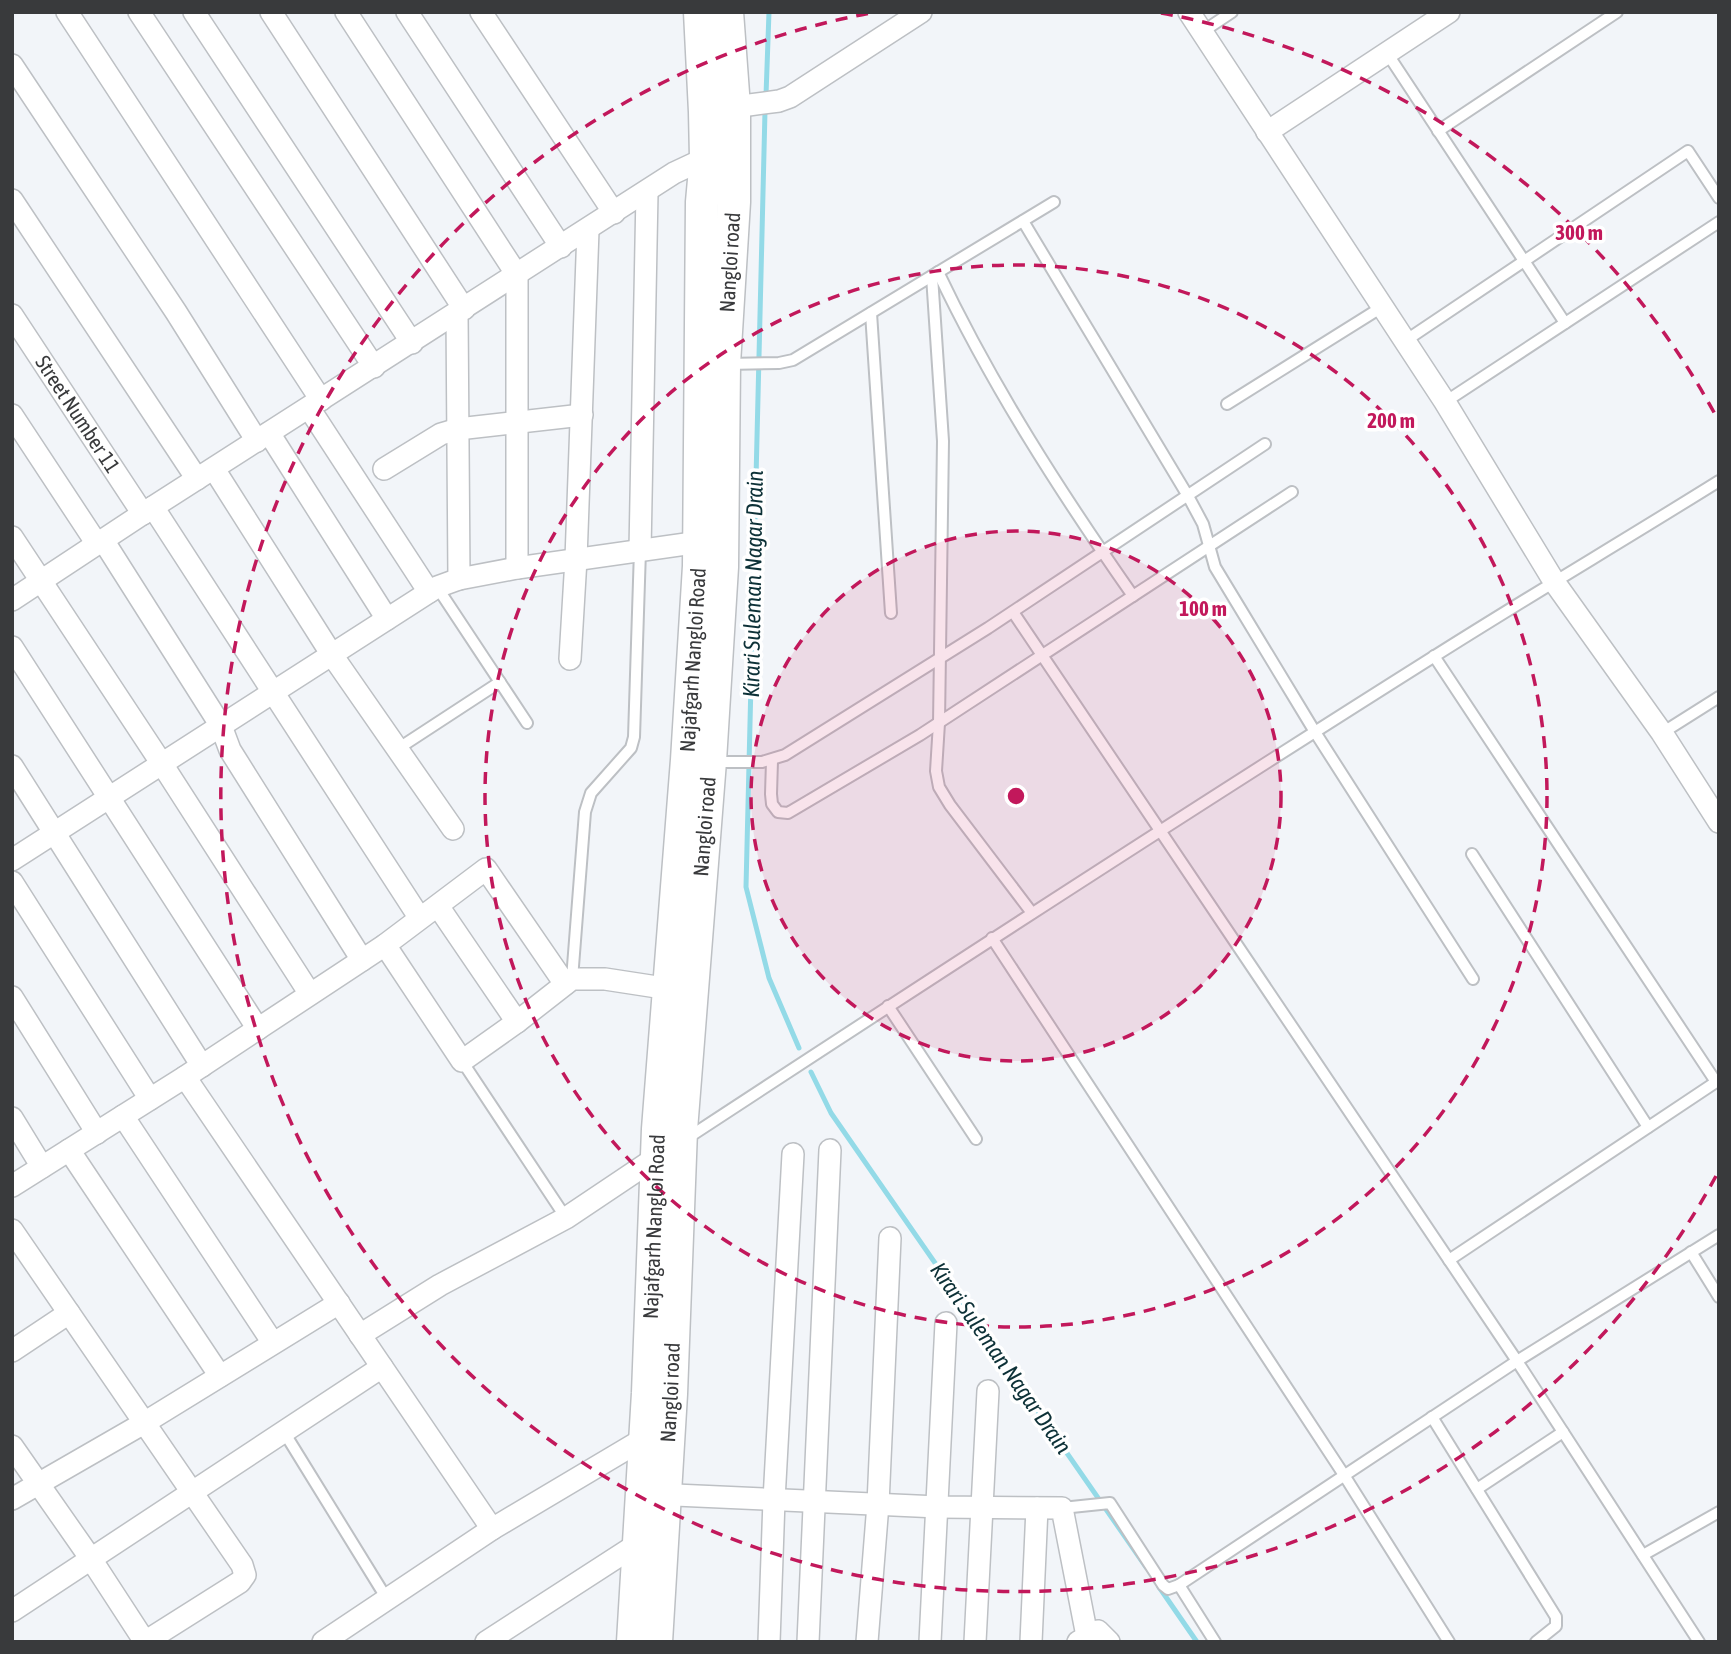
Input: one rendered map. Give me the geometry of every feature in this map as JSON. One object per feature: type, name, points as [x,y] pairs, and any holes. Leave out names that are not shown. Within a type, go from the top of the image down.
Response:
[{"type":"main road","name":"Najafgarh Nangloi Road","points":[[657,1435],[669,1150],[670,989],[700,541],[702,202],[719,156],[700,12]]},
{"type":"main road","name":"Nangloi road","points":[[669,1150],[722,762],[722,566],[738,364],[734,202],[719,156],[734,107],[727,12]]},
{"type":"main road","name":"Nangloi road","points":[[635,1639],[653,1494],[657,1435]]},
{"type":"main road","points":[[635,1639],[639,1544],[653,1494]]},
{"type":"street","points":[[67,12],[433,590]]},
{"type":"street","points":[[139,12],[374,366]]},
{"type":"street","points":[[194,12],[412,342]]},
{"type":"street","points":[[271,12],[461,311],[458,579]]},
{"type":"street","points":[[346,12],[517,275],[517,568]]},
{"type":"street","points":[[407,12],[561,247]]},
{"type":"street","points":[[481,12],[614,213]]},
{"type":"street","points":[[734,107],[790,97],[921,12]]},
{"type":"street","points":[[1189,12],[1445,402],[1555,583],[1662,733],[1719,822]]},
{"type":"street","points":[[1267,132],[1449,12]]},
{"type":"street","points":[[12,65],[176,312],[387,619]]},
{"type":"street","points":[[12,600],[148,510],[647,193],[674,173],[719,156]]},
{"type":"street","points":[[640,550],[647,193]]},
{"type":"street","points":[[12,200],[399,748],[453,829]]},
{"type":"street","points":[[570,659],[588,230]]},
{"type":"street","name":"Street Number 11","points":[[12,315],[274,691],[419,917]]},
{"type":"street","points":[[12,415],[100,542],[221,726],[230,750],[362,960]]},
{"type":"street","points":[[384,470],[441,434],[458,429],[582,415]]},
{"type":"street","points":[[12,537],[310,994]]},
{"type":"street","points":[[12,860],[433,590],[458,579],[517,568],[700,541]]},
{"type":"street","points":[[12,647],[258,1029]]},
{"type":"street","points":[[12,766],[55,833],[193,1071],[339,1303],[492,1529]]},
{"type":"street","points":[[12,1186],[385,945],[486,869],[568,981]]},
{"type":"street","points":[[12,882],[150,1099]]},
{"type":"street","points":[[438,906],[517,1022]]},
{"type":"street","points":[[385,945],[462,1061],[568,981],[605,979],[670,989]]},
{"type":"street","points":[[12,998],[97,1132]]},
{"type":"street","points":[[123,1116],[273,1343]]},
{"type":"street","points":[[12,1118],[42,1167]]},
{"type":"street","points":[[69,1150],[220,1376]]},
{"type":"street","points":[[360,1335],[440,1285],[566,1218],[669,1150]]},
{"type":"street","points":[[808,1642],[830,1150]]},
{"type":"street","points":[[769,1642],[793,1154]]},
{"type":"street","points":[[12,1230],[242,1565],[245,1575],[240,1582],[145,1642],[12,1446]]},
{"type":"street","points":[[867,1642],[878,1504],[890,1238]]},
{"type":"street","points":[[12,1499],[144,1423],[339,1303]]},
{"type":"street","points":[[14,1347],[69,1312]]},
{"type":"street","points":[[930,1642],[946,1323]]},
{"type":"street","points":[[12,1611],[382,1367]]},
{"type":"street","points":[[975,1642],[988,1391]]},
{"type":"street","points":[[323,1642],[492,1529],[657,1435]]},
{"type":"street","points":[[653,1494],[937,1507],[1071,1508],[1083,1639],[1098,1632],[1109,1642]]},
{"type":"street","points":[[1031,1642],[1037,1508]]},
{"type":"street","points":[[486,1642],[639,1544]]},
{"type":"lane","points":[[1202,33],[1232,12]]},
{"type":"lane","points":[[1438,131],[1617,12]]},
{"type":"lane","points":[[1387,53],[1564,323]]},
{"type":"lane","points":[[1405,341],[1688,151],[1719,198]]},
{"type":"lane","points":[[738,364],[793,360],[1054,202]]},
{"type":"lane","points":[[1023,221],[1188,496],[1203,524],[1215,566],[1315,732],[1473,979]]},
{"type":"lane","points":[[1445,402],[1719,222]]},
{"type":"lane","points":[[935,274],[1001,392],[1102,552],[1133,596]]},
{"type":"lane","points":[[935,274],[943,441],[936,771],[939,787],[1032,913]]},
{"type":"lane","points":[[1227,404],[1382,307]]},
{"type":"lane","points":[[871,313],[891,613]]},
{"type":"lane","points":[[722,762],[767,761],[939,660],[1265,443]]},
{"type":"lane","points":[[669,1150],[992,938],[1434,656],[1719,481]]},
{"type":"lane","points":[[767,761],[772,804],[778,812],[788,813],[939,723],[1292,492]]},
{"type":"lane","points":[[568,981],[584,812],[591,793],[631,748],[634,737],[640,550]]},
{"type":"lane","points":[[433,590],[527,723]]},
{"type":"lane","points":[[1013,612],[1517,1361],[1699,1642]]},
{"type":"lane","points":[[1434,656],[1717,1081],[1449,1259]]},
{"type":"lane","points":[[399,748],[500,682]]},
{"type":"lane","points":[[1662,733],[1719,697]]},
{"type":"lane","points":[[1472,854],[1648,1127]]},
{"type":"lane","points":[[992,938],[1344,1475],[1448,1642]]},
{"type":"lane","points":[[888,1006],[976,1139]]},
{"type":"lane","points":[[462,1061],[474,1075],[566,1218]]},
{"type":"lane","points":[[1071,1508],[1107,1502],[1112,1505],[1165,1588],[1170,1589],[1517,1361],[1719,1235]]},
{"type":"lane","points":[[1691,1252],[1719,1297]]},
{"type":"lane","points":[[1432,1417],[1556,1617],[1556,1626],[1536,1642]]},
{"type":"lane","points":[[284,1432],[387,1599]]},
{"type":"lane","points":[[1477,1489],[1563,1432]]},
{"type":"lane","points":[[1643,1555],[1719,1512]]},
{"type":"lane","points":[[1179,1585],[1215,1642]]},
{"type":"waterway","name":"Kirari Suleman Nagar Drain","points":[[766,95],[769,12]]},
{"type":"waterway","name":"Kirari Suleman Nagar Drain","points":[[765,111],[746,887],[769,978],[799,1048]]},
{"type":"waterway","name":"Kirari Suleman Nagar Drain","points":[[811,1072],[831,1113],[1146,1567]]},
{"type":"waterway","name":"Kirari Suleman Nagar Drain","points":[[1159,1587],[1197,1642]]}]
